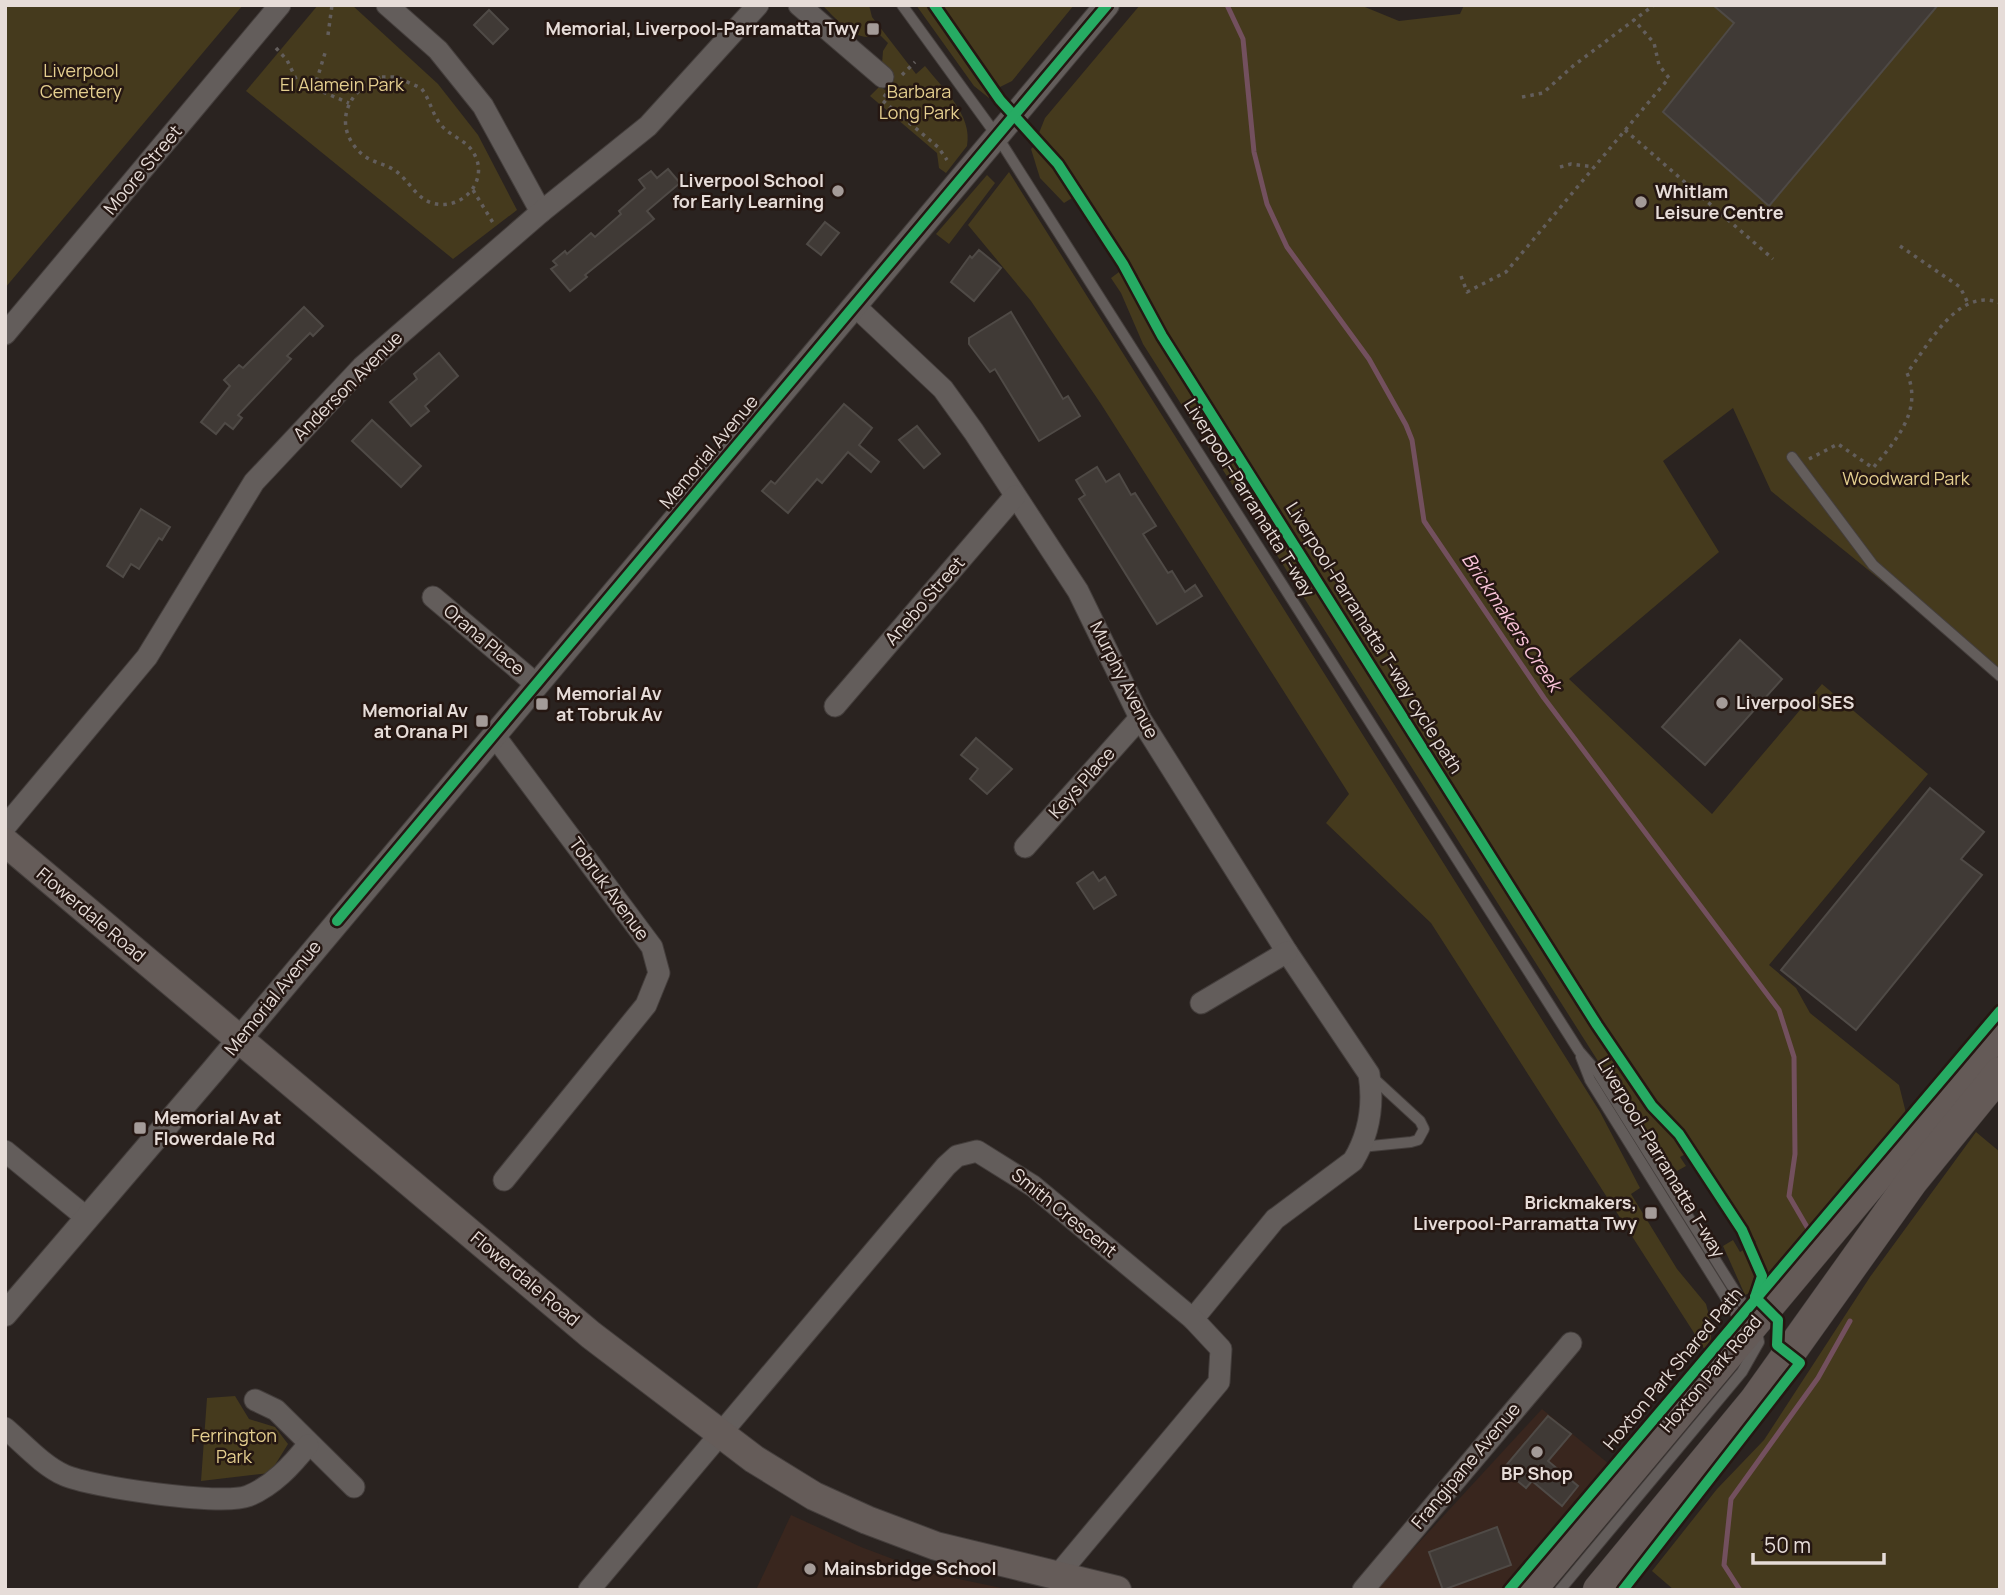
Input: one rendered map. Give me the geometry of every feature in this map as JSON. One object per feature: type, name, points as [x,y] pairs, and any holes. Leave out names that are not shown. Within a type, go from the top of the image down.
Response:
[{"type":"main road","name":"Flowerdale Road","points":[[5,842],[591,1335],[718,1434],[814,1496],[867,1520],[936,1546],[1117,1590]]},
{"type":"main road","name":"Hoxton Park Road","points":[[1530,1590],[2000,1029]]},
{"type":"main road","points":[[1599,1590],[1755,1401],[1912,1181],[2000,1073]]},
{"type":"street","name":"Moore Street","points":[[5,334],[280,5]]},
{"type":"street","points":[[387,5],[438,50],[483,106],[541,212]]},
{"type":"street","name":"Anderson Avenue","points":[[5,827],[148,657],[254,482],[362,367],[541,212],[648,126],[758,5]]},
{"type":"street","points":[[799,5],[892,80]]},
{"type":"street","name":"Memorial Avenue","points":[[5,1314],[1107,5]]},
{"type":"street","name":"Murphy Avenue","points":[[855,306],[943,389],[1015,496],[1078,591],[1140,719],[1287,952],[1369,1074]]},
{"type":"street","name":"Anebo Street","points":[[835,706],[1015,496]]},
{"type":"street","name":"Orana Place","points":[[433,597],[536,684]]},
{"type":"street","name":"Keys Place","points":[[1025,847],[1140,719]]},
{"type":"street","name":"Tobruk Avenue","points":[[495,735],[652,947],[659,973],[646,1005],[504,1180]]},
{"type":"street","points":[[1201,1003],[1287,952]]},
{"type":"street","points":[[1193,1319],[1275,1219],[1343,1170],[1361,1147],[1370,1121],[1372,1095],[1369,1074]]},
{"type":"street","points":[[5,1151],[86,1218]]},
{"type":"street","name":"Smith Crescent","points":[[589,1590],[946,1166],[957,1156],[978,1151],[1014,1171],[1193,1319],[1221,1349],[1219,1382],[1057,1576]]},
{"type":"street","name":"Frangipane Avenue","points":[[1363,1590],[1571,1343]]},
{"type":"street","points":[[255,1400],[276,1410],[308,1445],[354,1488]]},
{"type":"street","points":[[5,1428],[62,1474],[84,1482],[221,1501],[247,1496],[274,1480],[308,1445]]},
{"type":"lane","name":"Liverpool–Parramatta T-way","points":[[902,5],[997,136],[1579,1051],[1598,1073],[1747,1334]]},
{"type":"lane","points":[[1795,461],[1873,565],[2000,676]]},
{"type":"lane","name":"Liverpool–Parramatta T-way","points":[[1579,1051],[1590,1080],[1747,1334]]},
{"type":"lane","name":"Murphy Avenue","points":[[1361,1147],[1411,1142],[1418,1140],[1424,1129],[1420,1121],[1369,1074]]},
{"type":"lane","points":[[1560,1590],[1747,1334]]},
{"type":"path","points":[[328,35],[332,5]]},
{"type":"path","points":[[1522,97],[1543,93],[1573,66],[1654,5]]},
{"type":"path","points":[[1461,276],[1467,292],[1506,272],[1669,78],[1658,65],[1654,43],[1634,20]]},
{"type":"path","points":[[276,48],[287,60],[297,81],[349,103]]},
{"type":"path","points":[[314,89],[325,53]]},
{"type":"path","points":[[915,62],[892,80],[882,100],[938,148],[947,160]]},
{"type":"path","points":[[382,77],[402,79],[421,88],[440,124],[473,151],[478,170],[473,190],[454,204],[433,203],[423,198],[394,169],[364,156],[355,147],[346,125],[349,103],[358,89],[382,77]]},
{"type":"path","points":[[1625,130],[1773,259]]},
{"type":"path","points":[[1560,167],[1571,164],[1594,167]]},
{"type":"path","points":[[473,190],[505,243]]},
{"type":"path","points":[[1900,246],[1960,287],[1968,303]]},
{"type":"path","points":[[1795,461],[1838,444],[1873,468],[1913,409],[1913,388],[1907,373],[1950,318],[1968,303],[1988,298],[2000,303]]},
{"type":"shaded area","points":[[1542,1409],[1609,1464],[1503,1590],[1380,1590],[1378,1587]]},
{"type":"shaded area","name":"Mainsbridge School","points":[[791,1515],[861,1547],[930,1573],[1011,1590],[756,1590]]},
{"type":"green space","name":"Liverpool Cemetery","points":[[5,5],[243,5],[5,288]]},
{"type":"green space","name":"El Alamein Park","points":[[318,5],[352,5],[438,84],[478,135],[517,210],[453,259],[246,91]]},
{"type":"green space","name":"Barbara Long Park","points":[[822,5],[869,5],[872,17],[916,74],[925,66],[948,93],[961,113],[968,135],[967,146],[946,173],[939,168],[937,153],[870,96],[880,86],[885,90],[894,79],[882,64],[883,51],[888,43],[879,34],[871,37],[855,34]]},
{"type":"green space","name":"Barbara Long Park","points":[[916,5],[1074,5],[1012,81],[990,92],[989,98],[974,86]]},
{"type":"green space","name":"Woodward Park","points":[[1140,5],[1360,5],[1399,21],[1460,14],[1464,5],[2000,5],[2000,677],[1771,491],[1733,408],[1663,461],[1719,552],[1569,679],[1712,814],[1822,684],[1928,774],[1769,965],[1796,988],[1810,1013],[1899,1085],[1906,1113],[1752,1292],[1745,1295],[1723,1246],[1733,1240],[1740,1252],[1756,1242],[1695,1149],[1680,1157],[1686,1166],[1677,1171],[1636,1121],[1143,344],[1121,293],[1111,278],[1119,272],[1126,283],[1138,276],[1065,163],[1040,140],[1039,133],[1045,118]]},
{"type":"green space","points":[[1035,145],[1064,177],[1072,198],[1064,203],[1040,178],[1031,149]]},
{"type":"green space","points":[[1009,172],[1600,1112],[1640,1188],[1631,1194],[1677,1269],[1706,1304],[1711,1323],[1711,1339],[1705,1350],[1431,923],[1326,823],[1349,794],[1101,404],[1031,301],[968,225]]},
{"type":"green space","points":[[987,175],[995,183],[949,244],[936,234]]},
{"type":"green space","points":[[1976,1132],[2000,1152],[2000,1590],[1674,1590],[1652,1571],[1717,1489],[1764,1440],[1870,1277]]},
{"type":"green space","name":"Ferrington Park","points":[[235,1396],[249,1419],[275,1427],[288,1444],[270,1473],[201,1481],[207,1398]]},
{"type":"building","name":"Whitlam Leisure Centre","points":[[1713,5],[1938,5],[1769,206],[1663,112],[1734,23]]},
{"type":"building","points":[[489,10],[508,29],[493,44],[474,25]]},
{"type":"building","points":[[668,169],[680,183],[647,211],[654,219],[585,275],[587,277],[570,291],[551,269],[557,265],[553,261],[565,251],[567,254],[591,233],[595,237],[621,214],[619,211],[645,188],[639,180],[651,171],[657,178]]},
{"type":"building","points":[[825,222],[839,233],[821,255],[807,244]]},
{"type":"building","points":[[979,250],[1001,268],[974,301],[951,282],[970,256],[972,258]]},
{"type":"building","points":[[304,307],[323,326],[313,336],[310,333],[287,356],[291,359],[238,415],[242,418],[233,429],[225,423],[216,434],[201,422],[230,386],[224,380],[239,365],[243,368]]},
{"type":"building","points":[[1011,312],[1063,399],[1068,396],[1080,416],[1039,441],[995,369],[990,372],[969,344],[969,338]]},
{"type":"building","points":[[439,353],[458,376],[425,406],[429,411],[411,426],[390,402],[417,379],[414,374]]},
{"type":"building","points":[[844,404],[872,428],[859,445],[879,462],[871,472],[848,452],[822,483],[817,479],[788,513],[762,491],[771,481],[775,484]]},
{"type":"building","points":[[372,420],[421,466],[401,487],[352,441]]},
{"type":"building","points":[[917,426],[940,454],[924,468],[899,440]]},
{"type":"building","points":[[1097,467],[1106,482],[1119,474],[1131,495],[1135,493],[1156,526],[1143,534],[1168,573],[1172,571],[1185,592],[1195,585],[1202,596],[1157,624],[1079,499],[1085,495],[1076,480]]},
{"type":"building","points":[[141,509],[170,527],[162,540],[159,538],[139,569],[131,564],[123,577],[107,566]]},
{"type":"building","name":"Liverpool SES","points":[[1740,640],[1782,679],[1705,765],[1662,727]]},
{"type":"building","points":[[976,738],[1012,769],[987,794],[970,779],[978,769],[961,755]]},
{"type":"building","points":[[1930,788],[1984,832],[1961,859],[1982,875],[1856,1030],[1781,970]]},
{"type":"building","points":[[1093,872],[1099,881],[1105,877],[1116,895],[1094,909],[1077,883]]},
{"type":"building","name":"BP Shop","points":[[1548,1416],[1571,1434],[1548,1461],[1578,1486],[1562,1506],[1532,1481],[1526,1488],[1503,1469]]},
{"type":"building","points":[[1497,1527],[1511,1565],[1443,1590],[1429,1552]]},
{"type":"waterway","name":"Brickmakers Creek","points":[[1227,5],[1243,39],[1254,152],[1267,204],[1287,247],[1369,359],[1406,425],[1412,440],[1424,521],[1544,698],[1779,1010],[1794,1057],[1795,1154],[1789,1196],[1807,1227]]},
{"type":"waterway","name":"Brickmakers Creek","points":[[1740,1590],[1724,1565],[1731,1499],[1818,1378],[1850,1321]]},
{"type":"cycle path","name":"Liverpool-Parramatta T-way cycle path","points":[[934,5],[1000,100],[1058,164],[1123,264],[1162,336],[1597,1025],[1652,1106],[1679,1134],[1742,1230],[1762,1276],[1755,1297]]},
{"type":"cycle path","points":[[337,921],[1107,5]]},
{"type":"cycle path","name":"Hoxton Park Shared Path","points":[[1509,1590],[2000,1011]]},
{"type":"cycle path","name":"Hoxton Park Shared Path","points":[[1623,1590],[1800,1363],[1777,1345],[1778,1320],[1755,1297]]},
{"type":"place","name":"Memorial, Liverpool-Parramatta Twy","points":[[873,29]]},
{"type":"place","name":"Liverpool School for Early Learning","points":[[838,191]]},
{"type":"place","name":"Whitlam Leisure Centre","points":[[1641,202]]},
{"type":"place","name":"Liverpool SES","points":[[1722,703]]},
{"type":"place","name":"Memorial Av at Tobruk Av","points":[[542,704]]},
{"type":"place","name":"Memorial Av at Orana Pl","points":[[482,721]]},
{"type":"place","name":"Memorial Av at Flowerdale Rd","points":[[140,1128]]},
{"type":"place","name":"Brickmakers, Liverpool-Parramatta Twy","points":[[1651,1213]]},
{"type":"place","name":"BP Shop","points":[[1537,1452]]},
{"type":"place","name":"Mainsbridge School","points":[[810,1569]]}]
